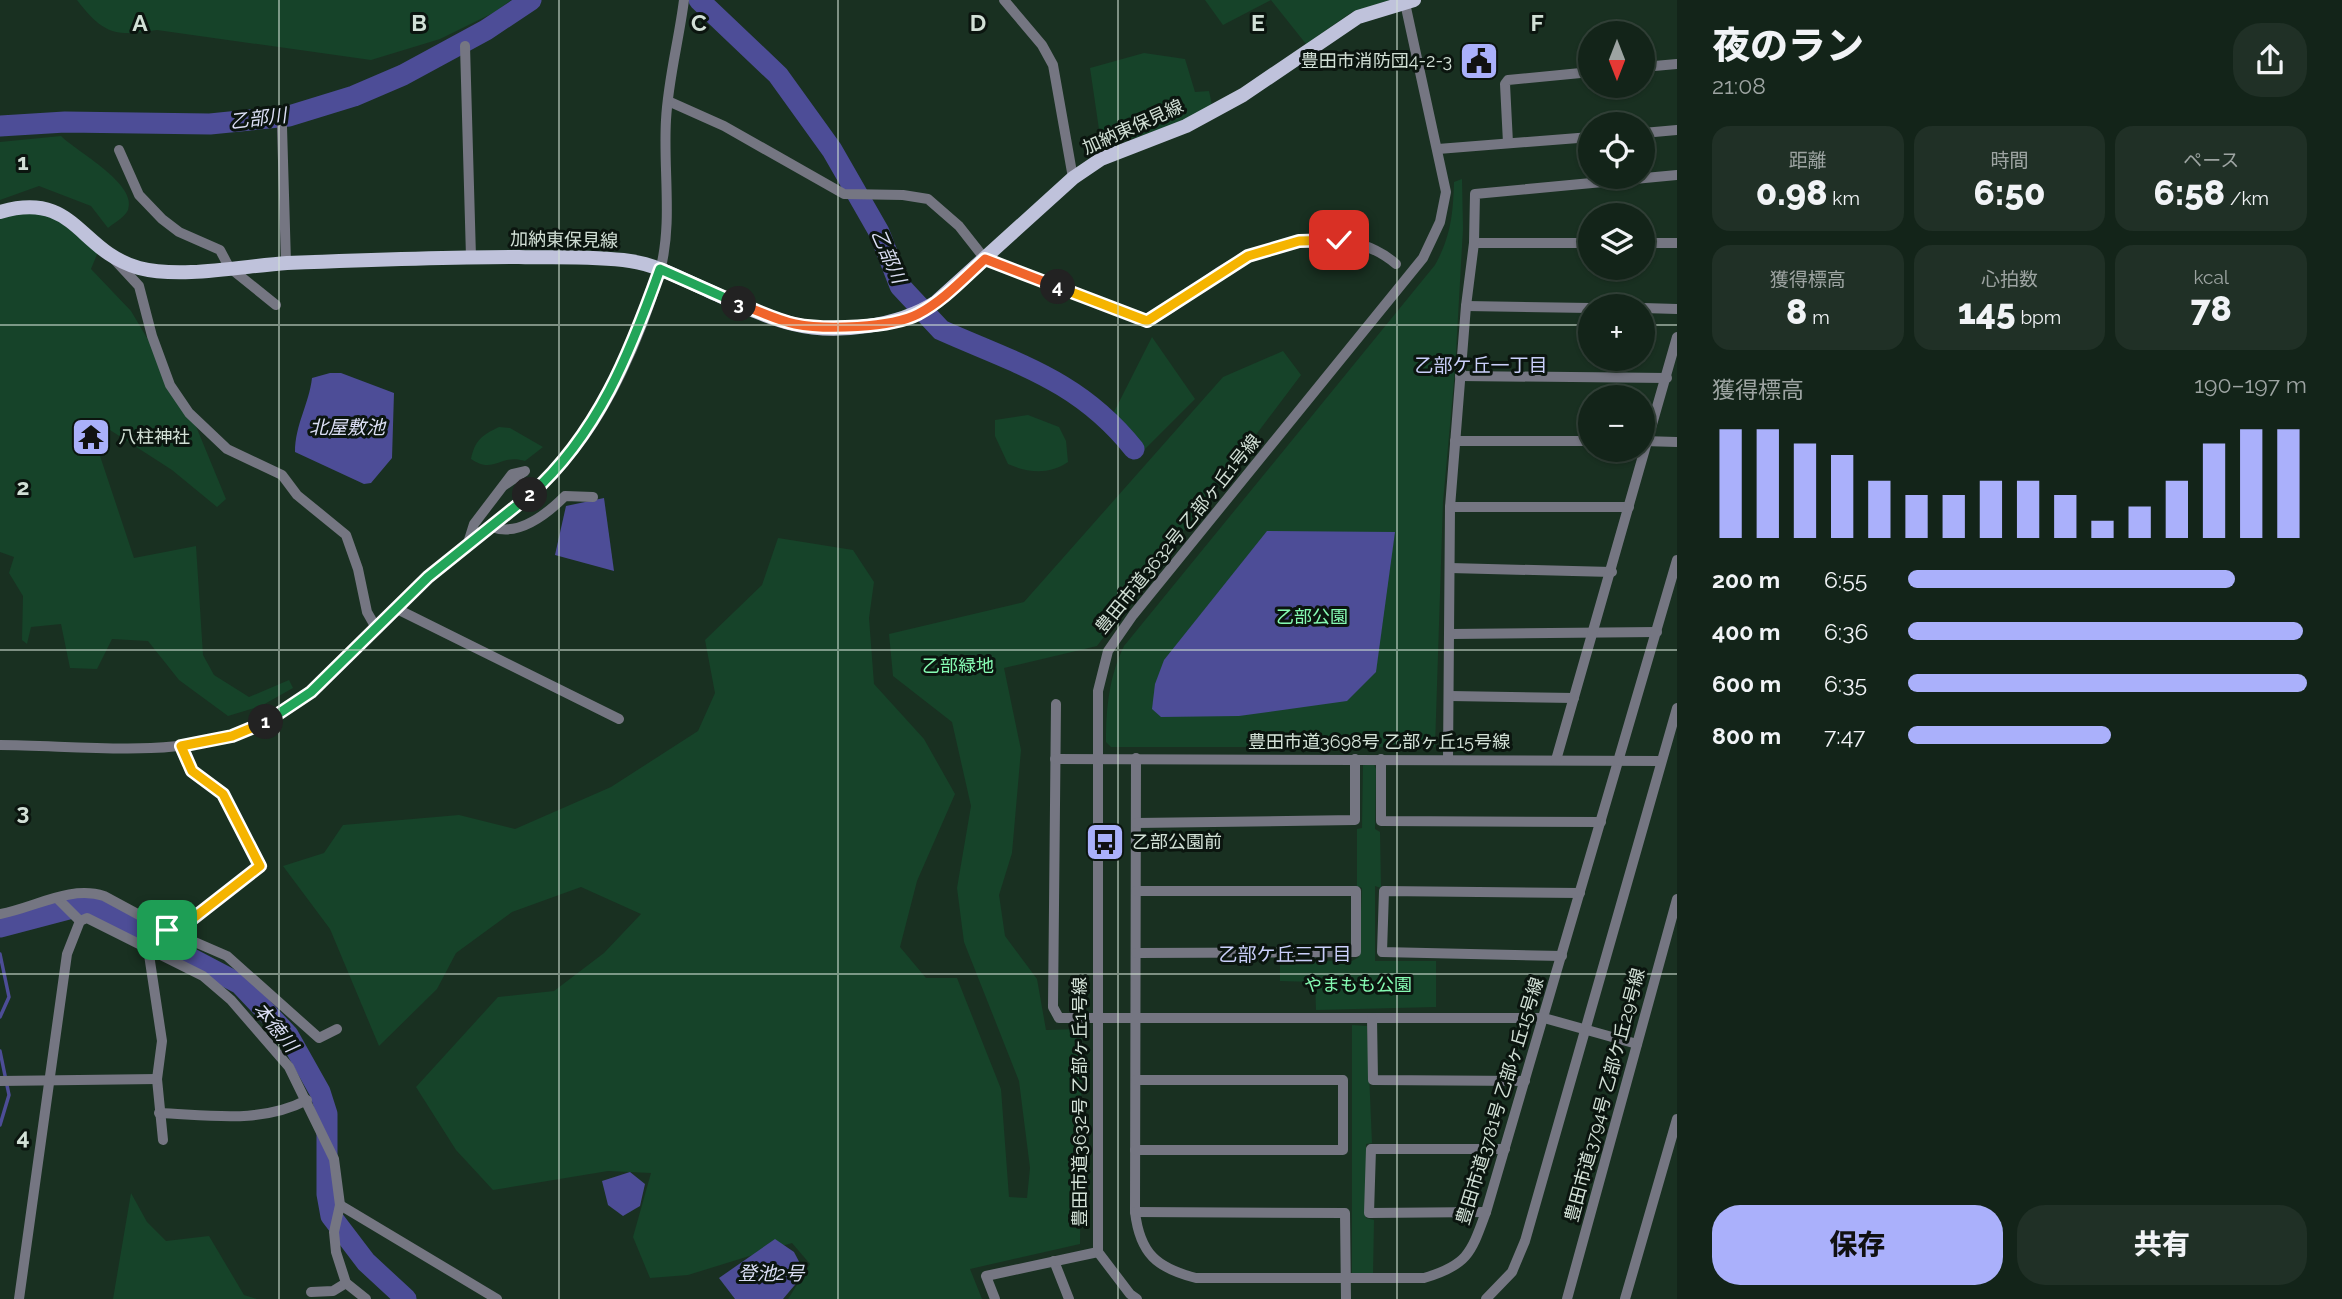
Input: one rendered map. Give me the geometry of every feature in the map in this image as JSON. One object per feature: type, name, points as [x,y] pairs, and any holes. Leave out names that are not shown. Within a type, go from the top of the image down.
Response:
[{"type":"main road","name":"加納東保見線","points":[[0,212],[37,206],[61,214],[111,256],[139,268],[176,271],[286,263],[471,257],[606,258],[635,261],[660,269],[794,324],[852,326],[916,315],[930,307],[1073,178],[1101,159],[1186,126],[1246,93],[1358,17],[1410,2]]},
{"type":"street","points":[[0,746],[181,746],[232,736],[290,708],[311,692],[395,608],[563,463],[586,432],[615,384],[660,269],[667,225],[668,101],[684,0]]},
{"type":"street","points":[[1004,0],[1042,45],[1053,65],[1073,178]]},
{"type":"street","name":"豊田市道3632号 乙部ヶ丘1号線","points":[[1098,1252],[1096,758],[1098,691],[1108,650],[1423,258],[1440,222],[1446,192],[1410,2]]},
{"type":"street","points":[[465,46],[471,257]]},
{"type":"street","points":[[1656,66],[1677,64]]},
{"type":"street","points":[[1508,143],[1505,84],[1508,80],[1578,73]]},
{"type":"street","points":[[668,101],[734,132],[844,194],[903,195],[928,199],[959,226],[985,259],[1147,321],[1248,256],[1299,241],[1339,240],[1370,247],[1396,264]]},
{"type":"street","points":[[282,127],[286,263]]},
{"type":"street","points":[[1655,132],[1677,130]]},
{"type":"street","points":[[1438,149],[1578,138]]},
{"type":"street","points":[[119,150],[139,195],[179,232],[220,250],[229,267],[276,305]]},
{"type":"street","points":[[1448,760],[1450,507],[1466,306],[1474,243],[1475,194],[1677,175]]},
{"type":"street","points":[[1474,243],[1578,243]]},
{"type":"street","points":[[1655,243],[1677,243]]},
{"type":"street","points":[[111,256],[139,286],[152,336],[170,385],[189,413],[227,449],[282,475],[297,495],[346,534],[366,612],[375,626]]},
{"type":"street","points":[[1466,306],[1578,308]]},
{"type":"street","points":[[1655,308],[1677,309]]},
{"type":"street","points":[[1655,414],[1677,337]]},
{"type":"street","points":[[1460,376],[1667,379]]},
{"type":"street","points":[[1455,441],[1578,441]]},
{"type":"street","points":[[1655,441],[1677,442]]},
{"type":"street","points":[[1556,760],[1612,572],[1641,462]]},
{"type":"street","points":[[468,543],[474,524],[503,486]]},
{"type":"street","points":[[492,527],[510,531],[548,512],[565,496],[593,497]]},
{"type":"street","points":[[1450,507],[1629,507]]},
{"type":"street","name":"豊田市道3781号 乙部ヶ丘15号線","points":[[1136,758],[1135,1212],[1138,1238],[1153,1258],[1173,1272],[1196,1278],[1424,1278],[1450,1270],[1471,1254],[1486,1212],[1677,560]]},
{"type":"street","points":[[1450,568],[1612,572]]},
{"type":"street","points":[[395,608],[620,719]]},
{"type":"street","points":[[1451,634],[1657,632]]},
{"type":"street","points":[[1450,696],[1574,698]]},
{"type":"street","points":[[1056,704],[1054,1007],[1059,1018],[1544,1018],[1637,1044]]},
{"type":"street","points":[[1486,1299],[1512,1272],[1525,1241],[1677,708]]},
{"type":"street","points":[[163,1140],[157,1079],[162,1041],[154,947],[167,930],[191,920],[260,866],[223,794],[192,771],[181,746]]},
{"type":"street","name":"豊田市道3698号 乙部ヶ丘15号線","points":[[1055,760],[1136,758],[1661,761]]},
{"type":"street","points":[[1136,823],[1355,820],[1354,760]]},
{"type":"street","points":[[1381,760],[1381,821],[1601,822]]},
{"type":"street","points":[[1136,891],[1356,891],[1356,952],[1136,953]]},
{"type":"street","points":[[1562,956],[1382,951],[1384,891],[1580,893]]},
{"type":"street","points":[[0,914],[26,909],[57,898],[92,892],[131,909],[167,930],[227,956],[319,1038],[337,1029]]},
{"type":"street","points":[[57,898],[80,921]]},
{"type":"street","name":"豊田市道3794号 乙部ケ丘29号線","points":[[1567,1299],[1677,900]]},
{"type":"street","points":[[19,1299],[67,954],[80,921],[87,918],[154,947],[203,976],[231,1000],[289,1067],[334,1159],[339,1210],[334,1232],[336,1252],[346,1283],[366,1299]]},
{"type":"street","points":[[1372,1018],[1373,1080],[1525,1081]]},
{"type":"street","points":[[0,1081],[157,1079]]},
{"type":"street","points":[[1135,1150],[1343,1150],[1343,1080],[1136,1080]]},
{"type":"street","points":[[159,1113],[258,1116],[284,1112],[308,1103]]},
{"type":"street","points":[[1625,1299],[1677,1119]]},
{"type":"street","points":[[1486,1212],[1369,1213],[1371,1149],[1505,1149]]},
{"type":"street","points":[[339,1210],[497,1299]]},
{"type":"street","points":[[1135,1212],[1345,1213],[1346,1299]]},
{"type":"street","points":[[995,1299],[986,1276],[1098,1252],[1130,1294],[1137,1299]]},
{"type":"street","points":[[1054,1261],[1069,1299]]},
{"type":"street","points":[[311,1292],[333,1291],[346,1283]]},
{"type":"green space","points":[[77,0],[511,0],[495,12],[440,39],[371,60],[157,30],[120,33],[95,20]]},
{"type":"green space","points":[[1205,0],[1271,0],[1223,25]]},
{"type":"green space","points":[[1271,0],[1390,0],[1352,12],[1306,44]]},
{"type":"green space","points":[[1144,53],[1185,59],[1195,92],[1209,91],[1212,105],[1174,125],[1109,146],[1101,143],[1090,68]]},
{"type":"green space","points":[[61,136],[104,169],[124,190],[129,200],[128,210],[108,228],[91,206],[39,186],[0,200],[0,142]]},
{"type":"green space","name":"乙部公園","points":[[1462,179],[1463,229],[1455,370],[1443,502],[1435,747],[1111,747],[1106,742],[1108,705],[1115,669],[1124,646],[1435,265],[1450,225],[1454,182]]},
{"type":"green space","points":[[38,212],[56,219],[98,252],[91,269],[131,311],[193,419],[226,499],[217,507],[172,470],[110,430],[96,444],[134,558],[196,546],[203,655],[214,675],[249,697],[289,680],[293,688],[261,706],[228,716],[179,680],[148,641],[112,639],[97,669],[70,668],[61,624],[31,627],[27,644],[22,640],[23,596],[9,573],[14,557],[0,552],[0,217]]},
{"type":"green space","points":[[1152,337],[1195,399],[1144,450],[1114,412]]},
{"type":"green space","name":"乙部緑地","points":[[1283,351],[1301,375],[1097,646],[1004,668],[1021,750],[1012,853],[999,895],[1005,936],[1037,979],[1046,1030],[1082,1029],[1080,1244],[970,1269],[982,1299],[788,1299],[810,1264],[792,1243],[688,1275],[650,1278],[633,1237],[651,1173],[608,1171],[493,1190],[456,1150],[416,1087],[498,997],[554,991],[604,953],[641,914],[581,887],[512,912],[456,953],[437,989],[379,1046],[330,929],[283,866],[324,853],[343,825],[459,815],[515,829],[611,787],[698,731],[715,693],[705,640],[762,585],[778,538],[853,550],[874,582],[869,618],[874,684],[924,739],[955,794],[917,881],[900,947],[926,978],[957,978],[1001,1089],[1009,1197],[1027,1198],[1030,1168],[1019,1081],[964,942],[957,888],[971,806],[952,722],[893,676],[889,634],[1024,602],[1223,377]]},
{"type":"green space","points":[[1028,415],[1059,427],[1066,441],[1068,462],[1046,471],[1023,469],[1008,464],[995,436],[995,420]]},
{"type":"green space","points":[[499,427],[510,428],[543,447],[525,461],[517,459],[486,465],[471,459],[480,439]]},
{"type":"green space","name":"やまもも公園","points":[[1363,765],[1374,765],[1376,769],[1375,829],[1380,832],[1381,888],[1375,886],[1375,961],[1436,961],[1436,1007],[1316,1010],[1315,982],[1280,981],[1280,960],[1352,961],[1359,957],[1362,888],[1357,886],[1357,829],[1362,828]]},
{"type":"green space","points":[[1352,1025],[1367,1026],[1372,1143],[1366,1144],[1366,1218],[1374,1220],[1373,1276],[1352,1273]]},
{"type":"green space","points":[[131,1193],[147,1222],[166,1241],[209,1236],[244,1295],[257,1299],[113,1299]]},
{"type":"water","name":"北屋敷池","points":[[341,373],[394,393],[392,458],[371,483],[364,484],[295,452],[297,433],[312,378]]},
{"type":"water","points":[[604,498],[614,571],[555,555],[566,506]]},
{"type":"water","points":[[1267,531],[1395,532],[1376,672],[1347,701],[1239,716],[1161,717],[1152,709],[1155,684],[1164,660]]},
{"type":"water","points":[[630,1172],[645,1184],[640,1206],[623,1216],[608,1205],[602,1181]]},
{"type":"water","name":"登池2号","points":[[775,1239],[794,1252],[805,1273],[783,1299],[735,1299],[719,1278]]},
{"type":"waterway","name":"乙部川","points":[[0,126],[65,122],[210,124],[289,116],[354,96],[403,75],[486,30],[531,0]]},
{"type":"waterway","name":"乙部川","points":[[699,0],[778,75],[832,150],[879,232],[900,286],[941,330],[1021,364],[1069,390],[1113,425],[1134,449]]},
{"type":"waterway","name":"本徳川","points":[[0,927],[76,907],[93,907],[240,984],[288,1035],[320,1092],[327,1114],[327,1194],[331,1216],[366,1262],[406,1299]]},
{"type":"waterway","points":[[0,954],[9,997],[0,1017]]},
{"type":"waterway","points":[[0,1051],[9,1095],[0,1125]]},
{"type":"place","name":"豊田市消防団4-2-3","points":[[1479,61]]},
{"type":"place","name":"八柱神社","points":[[91,437]]},
{"type":"place","name":"乙部公園前","points":[[1105,842]]},
{"type":"district","name":"乙部ケ丘一丁目","points":[[1481,365]]},
{"type":"district","name":"乙部ケ丘三丁目","points":[[1285,954]]},
{"type":"route","points":[[167,930],[191,920],[260,866],[223,794],[192,771],[181,746],[232,736],[264,723],[301,701],[428,577],[533,493],[563,463],[586,432],[615,384],[660,269],[779,319],[794,324],[821,327],[852,326],[916,315],[936,302],[985,259],[1147,321],[1157,317],[1219,272],[1248,256],[1299,241],[1339,240]]}]
